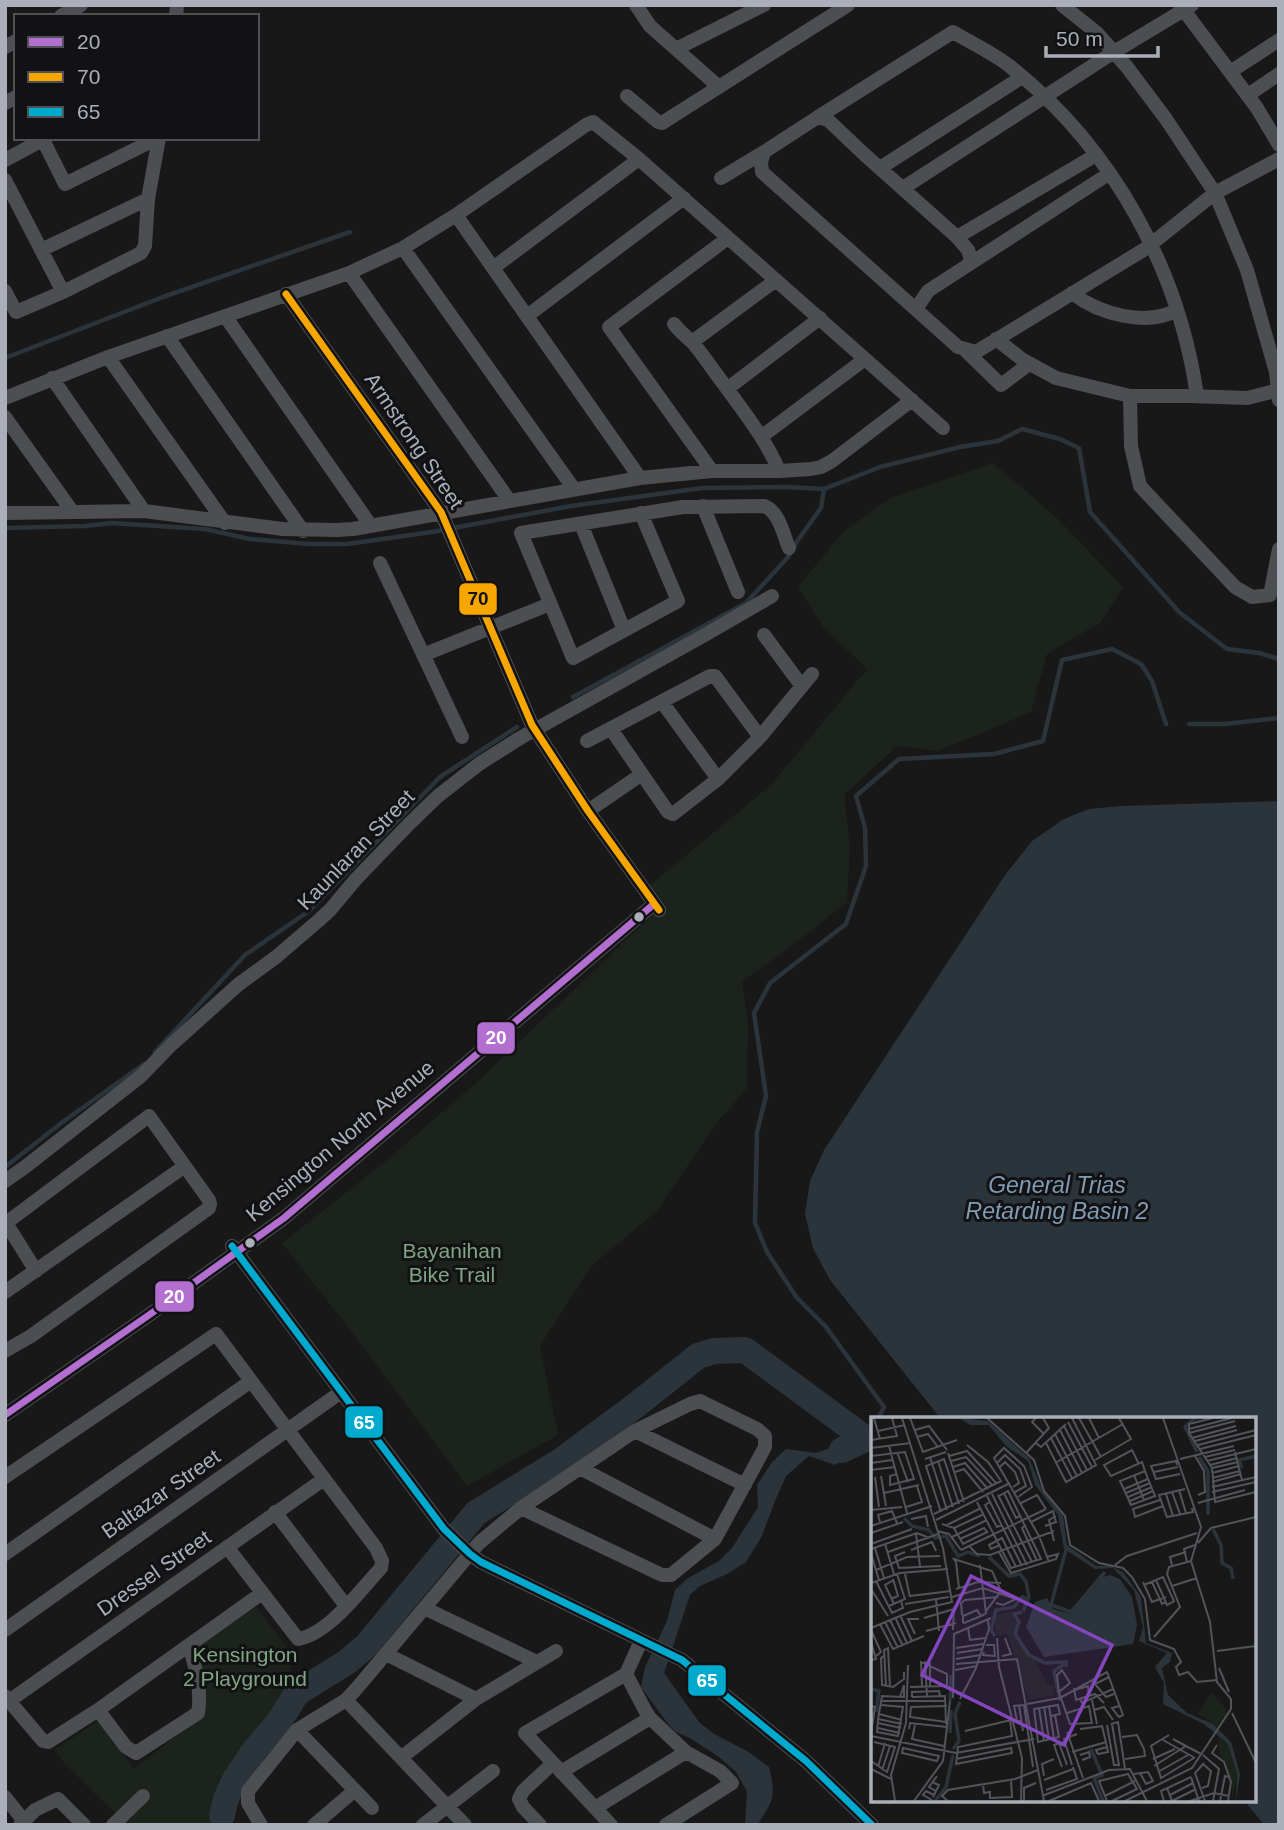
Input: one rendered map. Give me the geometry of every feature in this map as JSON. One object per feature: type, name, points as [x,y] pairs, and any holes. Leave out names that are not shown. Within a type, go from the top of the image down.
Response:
[{"type":"street","points":[[65,14],[81,5]]},
{"type":"street","points":[[636,5],[650,26],[719,87]]},
{"type":"street","points":[[676,49],[764,5]]},
{"type":"street","points":[[628,96],[662,123],[848,5]]},
{"type":"street","points":[[996,339],[1029,364],[1056,378],[1130,396],[1248,398],[1278,393],[1276,372],[1247,270],[1215,193],[1166,119],[1127,67],[1097,33],[1062,5]]},
{"type":"street","points":[[903,188],[1185,7],[1257,108],[1279,145]]},
{"type":"street","points":[[721,178],[953,32],[1010,67],[1045,97],[1082,136],[1110,173],[1152,244],[1177,310],[1193,363],[1197,396]]},
{"type":"street","points":[[1230,72],[1279,40]]},
{"type":"street","points":[[1248,95],[1279,74]]},
{"type":"street","points":[[880,168],[1022,77]]},
{"type":"street","points":[[818,117],[828,120],[957,237],[968,250],[971,259],[968,265]]},
{"type":"street","points":[[5,398],[108,357],[349,273],[403,248],[593,122],[684,198],[943,428]]},
{"type":"street","points":[[5,160],[43,140]]},
{"type":"street","points":[[45,140],[65,184],[154,140]]},
{"type":"street","points":[[5,291],[16,312],[141,253],[145,246],[148,199],[158,140]]},
{"type":"street","points":[[764,152],[762,172],[958,347],[976,352],[1152,244],[1215,193],[1279,159]]},
{"type":"street","points":[[957,237],[1096,155]]},
{"type":"street","points":[[493,268],[639,159]]},
{"type":"street","points":[[916,309],[928,291],[1110,173]]},
{"type":"street","points":[[5,180],[63,292]]},
{"type":"street","points":[[527,316],[684,198]]},
{"type":"street","points":[[41,250],[148,199]]},
{"type":"street","points":[[456,215],[640,478]]},
{"type":"street","points":[[712,471],[609,327],[728,238]]},
{"type":"street","points":[[403,248],[574,489]]},
{"type":"street","points":[[349,273],[509,500]]},
{"type":"street","points":[[692,342],[776,280]]},
{"type":"street","points":[[1072,293],[1087,304],[1138,318],[1161,317],[1177,310]]},
{"type":"street","name":"Armstrong Street","points":[[286,294],[443,517],[524,710],[588,811],[656,907]]},
{"type":"street","points":[[225,316],[371,526]]},
{"type":"street","points":[[727,389],[820,318]]},
{"type":"street","points":[[674,324],[681,334],[692,342],[727,389],[761,437],[779,471]]},
{"type":"street","points":[[167,336],[303,530]]},
{"type":"street","points":[[963,348],[1001,385],[1029,364]]},
{"type":"street","points":[[108,357],[225,523]]},
{"type":"street","points":[[761,437],[864,359]]},
{"type":"street","points":[[52,378],[144,510]]},
{"type":"street","points":[[1130,396],[1131,446],[1140,486],[1235,587],[1252,597],[1270,595],[1279,549]]},
{"type":"street","points":[[5,513],[144,510],[225,523],[303,530],[371,526],[443,517],[509,500],[640,478],[712,471],[779,471],[821,467],[912,400]]},
{"type":"street","points":[[5,417],[72,511]]},
{"type":"street","points":[[704,506],[738,592]]},
{"type":"street","points":[[641,513],[678,601],[573,658],[521,533],[582,524],[641,513],[683,507],[764,506],[775,514],[789,548]]},
{"type":"street","points":[[582,524],[624,630]]},
{"type":"street","points":[[380,563],[461,737]]},
{"type":"street","name":"Kaunlaran Street","points":[[5,1181],[141,1076],[239,984],[318,921],[356,878],[438,796],[479,764],[535,729],[772,596]]},
{"type":"street","points":[[423,655],[550,604]]},
{"type":"street","points":[[764,635],[802,685]]},
{"type":"street","points":[[611,729],[668,812],[673,814],[718,779],[760,737],[812,674]]},
{"type":"street","points":[[587,741],[710,676],[715,676],[760,737]]},
{"type":"street","points":[[662,702],[718,779]]},
{"type":"street","points":[[588,811],[642,774]]},
{"type":"street","name":"Kensington North Avenue","points":[[5,1415],[234,1250],[284,1218],[656,907]]},
{"type":"street","points":[[5,1351],[31,1336],[209,1208],[209,1200],[149,1116],[6,1223],[36,1271]]},
{"type":"street","points":[[5,1292],[185,1166]]},
{"type":"street","points":[[234,1250],[444,1528],[467,1552],[481,1562],[682,1660],[806,1762],[872,1825]]},
{"type":"street","points":[[5,1477],[216,1334],[376,1548],[382,1562],[381,1568],[334,1620],[298,1639],[227,1547]]},
{"type":"street","points":[[5,1554],[251,1381]]},
{"type":"street","name":"Baltazar Street","points":[[5,1630],[341,1392]]},
{"type":"street","points":[[261,1825],[248,1803],[248,1791],[297,1730],[346,1700],[424,1608],[467,1552],[521,1507],[635,1431],[690,1404],[701,1401],[757,1429],[765,1436],[765,1447],[715,1539],[671,1575],[663,1575],[521,1507]]},
{"type":"street","points":[[635,1431],[745,1485]]},
{"type":"street","points":[[580,1468],[715,1539]]},
{"type":"street","name":"Dressel Street","points":[[7,1699],[324,1479]]},
{"type":"street","points":[[275,1513],[346,1606]]},
{"type":"street","points":[[7,1699],[43,1741],[48,1742],[98,1710],[262,1593]]},
{"type":"street","points":[[424,1608],[537,1662]]},
{"type":"street","points":[[611,1825],[525,1733],[626,1674],[645,1643]]},
{"type":"street","points":[[98,1710],[126,1747],[136,1753],[198,1713],[200,1700],[195,1663],[189,1646]]},
{"type":"street","points":[[402,1757],[476,1699],[555,1651]]},
{"type":"street","points":[[386,1654],[476,1699]]},
{"type":"street","points":[[626,1674],[650,1718],[686,1752],[720,1772],[732,1783],[674,1823]]},
{"type":"street","points":[[346,1700],[465,1825]]},
{"type":"street","points":[[540,1825],[519,1799],[523,1791],[557,1767],[650,1718]]},
{"type":"street","points":[[297,1730],[372,1808]]},
{"type":"street","points":[[595,1808],[686,1752]]},
{"type":"street","points":[[423,1825],[493,1771]]},
{"type":"street","points":[[314,1825],[354,1791]]},
{"type":"street","points":[[113,1825],[143,1796]]},
{"type":"street","points":[[5,1797],[22,1823],[36,1810],[58,1799],[84,1825]]},
{"type":"green space","name":"Bayanihan Bike Trail","points":[[993,463],[1057,518],[1123,587],[1101,622],[1047,654],[1031,712],[938,751],[897,746],[844,795],[850,847],[847,902],[742,982],[748,1023],[747,1088],[716,1124],[656,1212],[591,1266],[540,1346],[558,1435],[467,1486],[282,1243],[386,1161],[479,1080],[663,905],[649,886],[772,784],[867,669],[824,628],[798,587],[843,532],[890,498]]},
{"type":"green space","name":"Kensington 2 Playground","points":[[256,1607],[294,1656],[283,1695],[219,1780],[215,1825],[127,1825],[54,1750],[98,1721],[134,1769],[205,1713],[196,1646]]},
{"type":"water","name":"General Trias Retarding Basin 2","points":[[1279,801],[1279,1825],[1264,1825],[1246,1802],[1256,1802],[1256,1417],[939,1417],[830,1280],[813,1248],[805,1214],[810,1181],[824,1150],[1005,875],[1032,841],[1064,819],[1089,809]]},
{"type":"water","points":[[871,1426],[871,1441],[835,1465],[809,1456],[786,1476],[762,1536],[746,1562],[700,1586],[690,1595],[664,1673],[699,1722],[769,1767],[773,1792],[770,1803],[757,1825],[745,1825],[747,1792],[736,1772],[719,1757],[676,1732],[668,1724],[641,1687],[645,1667],[667,1621],[675,1590],[688,1578],[719,1561],[732,1548],[758,1507],[757,1485],[772,1462],[786,1449],[816,1453],[839,1445]]},
{"type":"waterway","points":[[5,358],[163,297],[350,232]]},
{"type":"waterway","points":[[573,697],[746,603],[788,557],[821,508],[824,489],[880,467],[960,447],[998,441],[1022,429],[1060,439],[1079,448],[1090,512],[1179,612],[1227,649],[1259,653],[1279,659]]},
{"type":"waterway","points":[[5,528],[111,523],[205,529],[250,539],[347,544],[432,532],[571,506],[702,488],[824,489]]},
{"type":"waterway","points":[[879,1417],[884,1407],[826,1327],[797,1298],[767,1252],[755,1223],[757,1132],[766,1096],[754,1013],[770,983],[846,924],[866,866],[865,828],[856,796],[899,759],[994,754],[1043,741],[1062,660],[1112,649],[1141,664],[1152,681],[1166,724]]},
{"type":"waterway","points":[[1189,724],[1225,724],[1279,718]]},
{"type":"waterway","points":[[155,1052],[245,955],[309,911],[440,777],[517,727]]},
{"type":"waterway","points":[[5,1167],[144,1064]]},
{"type":"waterway","points":[[222,1815],[234,1781],[297,1693],[347,1662],[366,1646],[476,1513],[562,1460],[698,1356],[714,1351],[745,1350],[866,1439],[842,1450]]},
{"type":"waterway","points":[[221,1825],[222,1815]]},
{"type":"transit line","name":"70","points":[[286,294],[441,512],[532,725],[588,811],[659,910]]},
{"type":"transit line","name":"20","points":[[5,1415],[284,1218],[654,904]]},
{"type":"transit line","name":"65","points":[[232,1246],[444,1529],[470,1554],[481,1562],[682,1660],[806,1761],[872,1825]]}]
